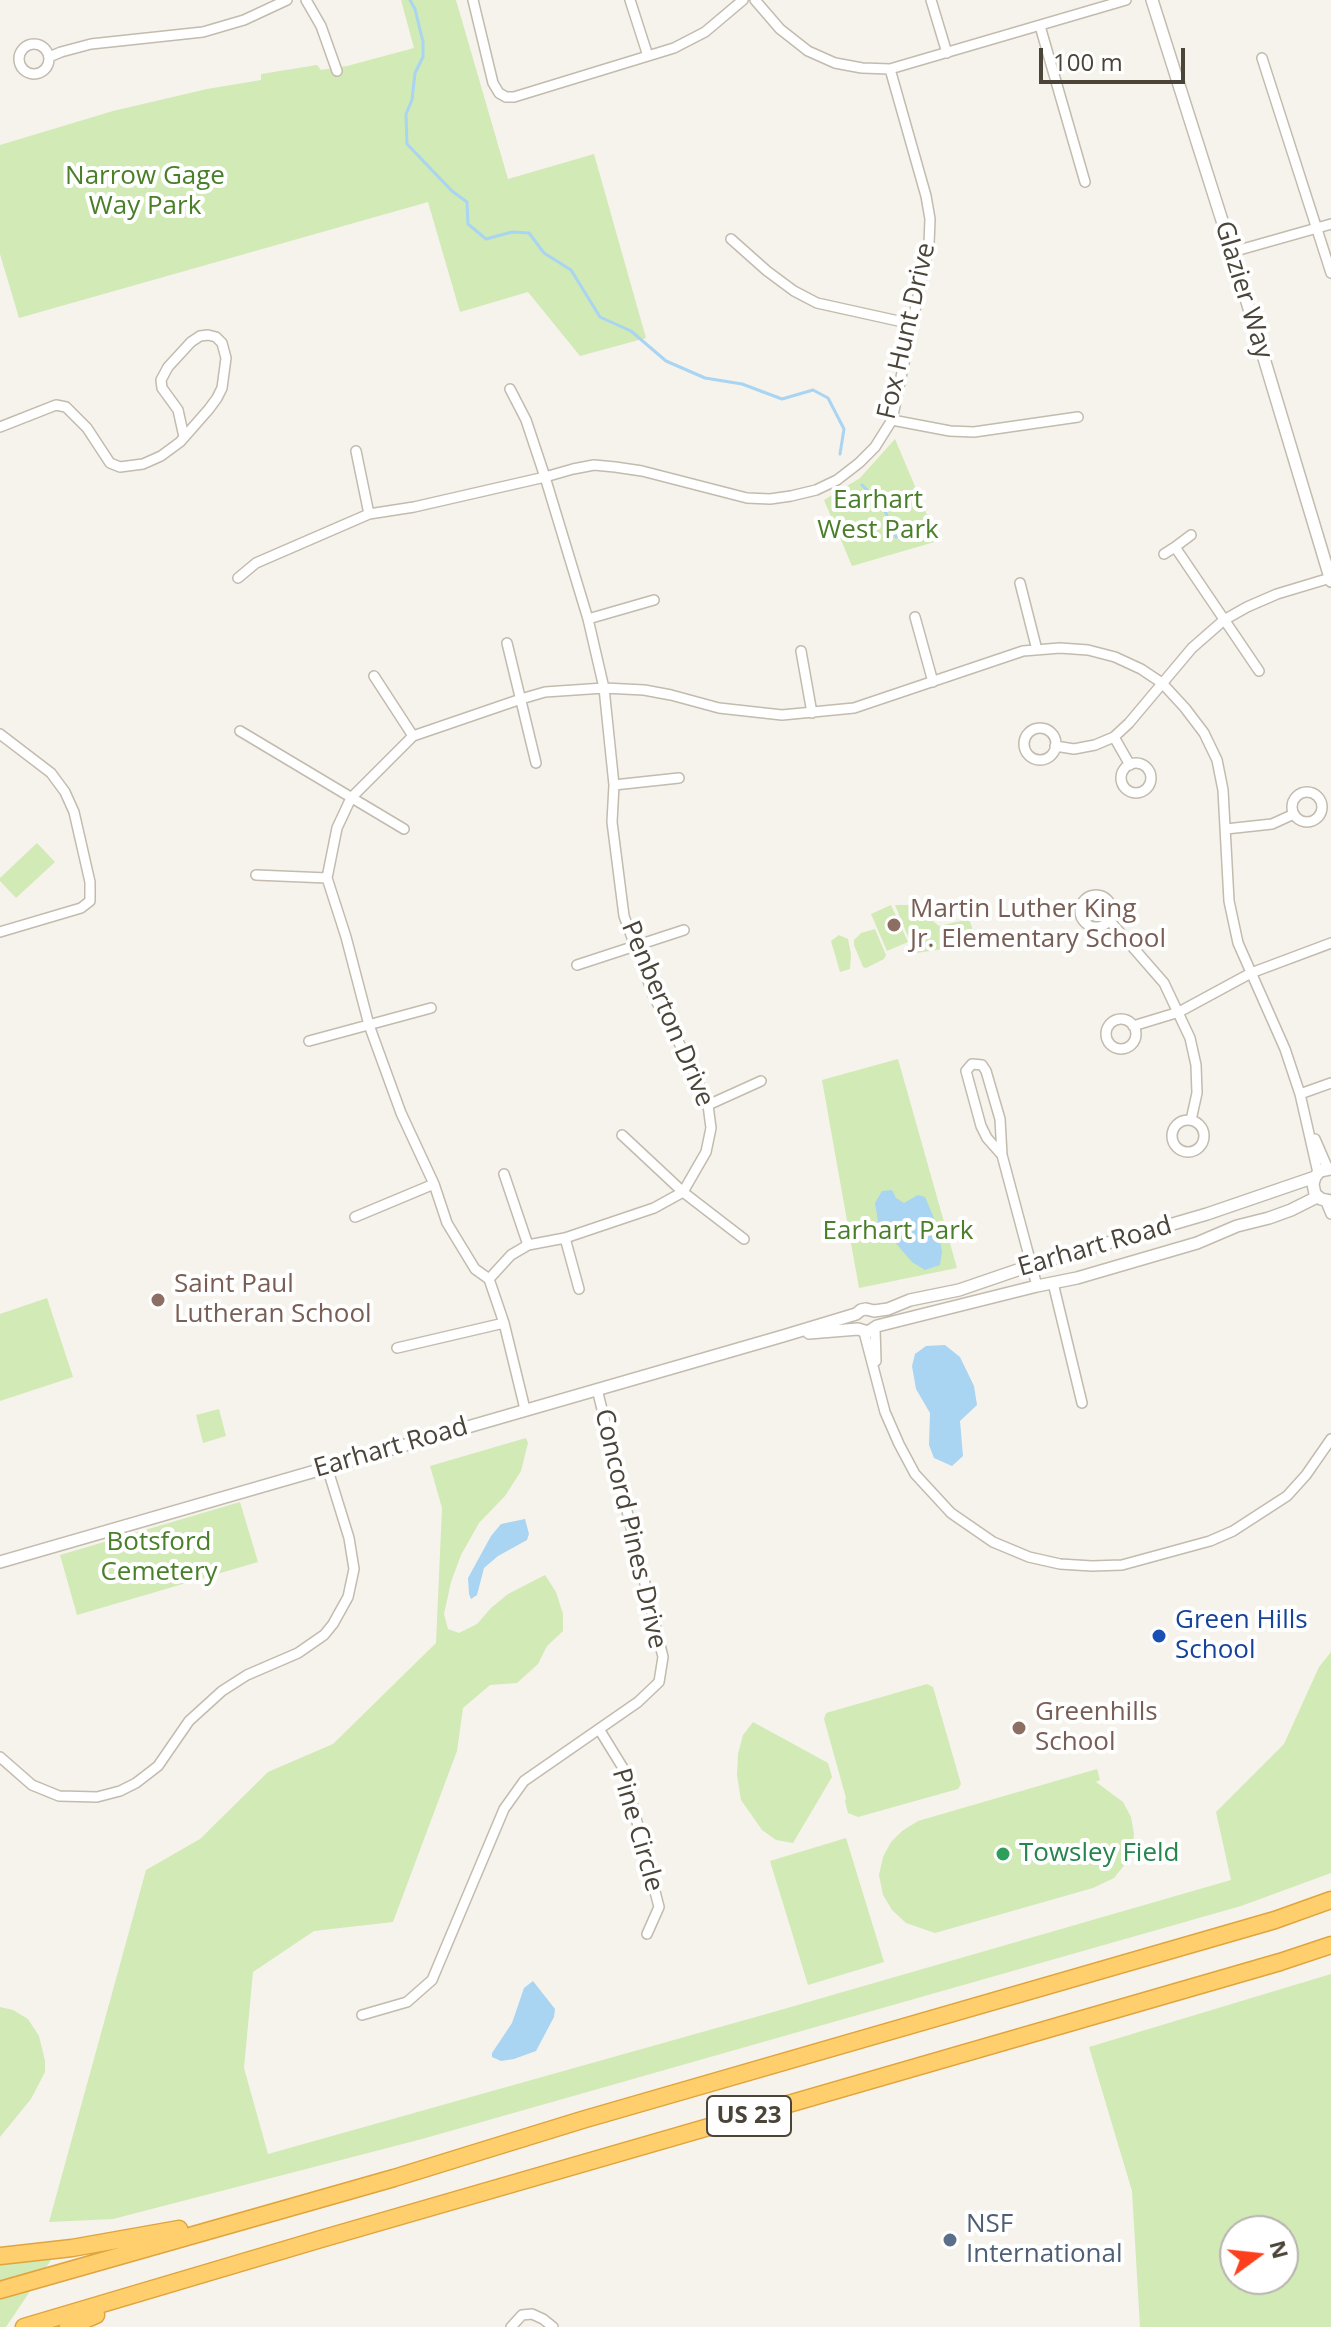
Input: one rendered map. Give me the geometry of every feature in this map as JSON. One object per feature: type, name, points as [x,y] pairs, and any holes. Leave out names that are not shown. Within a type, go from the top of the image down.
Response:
[{"type":"highway","name":"US 23","points":[[0,2290],[1275,1920],[1331,1900]]},
{"type":"highway","name":"US 23","points":[[24,2327],[1331,1945]]},
{"type":"highway","points":[[0,2256],[72,2248],[271,2211]]},
{"type":"highway","points":[[68,2327],[167,2285]]},
{"type":"street","points":[[49,57],[91,44],[203,32],[244,20],[287,0]]},
{"type":"street","points":[[306,0],[321,26],[337,71]]},
{"type":"street","points":[[473,0],[493,83],[499,93],[506,97],[674,48],[705,32],[743,0]]},
{"type":"street","points":[[630,0],[648,56]]},
{"type":"street","points":[[755,0],[780,29],[808,51],[835,63],[890,69],[1126,0]]},
{"type":"street","points":[[931,0],[947,53]]},
{"type":"street","name":"Glazier Way","points":[[1152,0],[1232,252],[1330,580]]},
{"type":"street","points":[[1040,26],[1085,182]]},
{"type":"street","points":[[1262,58],[1331,273]]},
{"type":"street","name":"Fox Hunt Drive","points":[[238,578],[256,563],[369,514],[414,507],[594,465],[642,471],[747,498],[791,496],[816,490],[837,480],[859,463],[875,447],[892,420],[925,271],[930,219],[890,69]]},
{"type":"street","points":[[1232,252],[1331,224]]},
{"type":"street","points":[[731,239],[767,271],[817,303],[912,324]]},
{"type":"street","points":[[0,427],[42,409],[56,405],[66,407],[87,428],[110,463],[120,467],[143,464],[161,456],[184,437],[209,409],[222,388],[226,358],[222,343],[216,337],[200,336],[191,342],[168,367],[161,380],[162,388],[178,410],[184,437]]},
{"type":"street","name":"Penberton Drive","points":[[510,389],[526,420],[545,477],[588,619],[604,688],[614,785],[612,822],[624,916],[654,997],[691,1065],[708,1105],[711,1128],[706,1152],[683,1192]]},
{"type":"street","points":[[892,420],[950,431],[974,432],[1078,417]]},
{"type":"street","points":[[356,451],[369,514]]},
{"type":"street","points":[[1164,554],[1191,535]]},
{"type":"street","points":[[1175,547],[1259,671]]},
{"type":"street","points":[[1055,746],[1074,749],[1114,737],[1192,648],[1224,620],[1277,594],[1330,580]]},
{"type":"street","points":[[1020,583],[1037,650]]},
{"type":"street","points":[[588,619],[654,600]]},
{"type":"street","points":[[915,617],[933,682]]},
{"type":"street","points":[[507,643],[536,763]]},
{"type":"street","points":[[525,1409],[504,1323],[489,1279],[475,1269],[463,1253],[447,1223],[434,1184],[401,1113],[369,1025],[327,878],[337,828],[351,798],[413,736],[545,692],[604,688],[671,695],[719,708],[782,715],[854,708],[1023,651],[1060,648],[1088,650],[1115,657],[1141,669],[1162,683],[1185,708],[1204,733],[1217,760],[1223,790],[1229,901],[1238,943],[1285,1049],[1323,1172],[1313,1189],[1325,1200],[1331,1214]]},
{"type":"street","points":[[801,651],[812,713]]},
{"type":"street","points":[[374,676],[413,736]]},
{"type":"street","points":[[240,731],[404,829]]},
{"type":"street","points":[[0,734],[51,773],[65,792],[74,812],[90,882],[90,901],[81,908],[0,932]]},
{"type":"street","points":[[1114,737],[1130,765]]},
{"type":"street","points":[[614,785],[679,778]]},
{"type":"street","points":[[1226,829],[1272,824],[1294,814]]},
{"type":"street","points":[[256,875],[327,878]]},
{"type":"street","points":[[1109,920],[1164,983],[1190,1038],[1196,1065],[1197,1093],[1191,1120]]},
{"type":"street","points":[[577,965],[684,930]]},
{"type":"street","points":[[1133,1026],[1179,1012],[1251,973],[1331,943]]},
{"type":"street","points":[[309,1041],[431,1008]]},
{"type":"street","points":[[1002,1155],[981,1126],[966,1071],[972,1064],[982,1065],[986,1071],[1000,1119],[1002,1155],[1037,1286]]},
{"type":"street","points":[[708,1105],[761,1081]]},
{"type":"street","points":[[1300,1094],[1331,1083]]},
{"type":"street","points":[[622,1135],[683,1192],[744,1239]]},
{"type":"street","name":"Earhart Road","points":[[0,1562],[783,1336],[866,1309],[888,1309],[910,1300],[959,1290],[1032,1265],[1207,1214],[1323,1172]]},
{"type":"street","points":[[504,1174],[528,1245]]},
{"type":"street","points":[[355,1217],[434,1184]]},
{"type":"street","points":[[489,1279],[511,1255],[528,1245],[565,1238],[654,1208],[683,1192]]},
{"type":"street","name":"Earhart Road","points":[[783,1336],[869,1329],[1077,1278],[1197,1243],[1237,1226],[1325,1200]]},
{"type":"street","points":[[565,1238],[579,1289]]},
{"type":"street","points":[[1053,1283],[1082,1403]]},
{"type":"street","points":[[874,1311],[878,1318],[869,1329],[885,1412],[915,1474],[951,1513],[993,1542],[1029,1557],[1060,1564],[1122,1565],[1210,1541],[1264,1513],[1287,1496],[1331,1439]]},
{"type":"street","points":[[856,1314],[855,1321],[869,1329]]},
{"type":"street","points":[[397,1348],[504,1323]]},
{"type":"street","name":"Concord Pines Drive","points":[[362,2015],[407,2002],[432,1980],[504,1809],[524,1781],[638,1702],[659,1682],[663,1657],[597,1389]]},
{"type":"street","points":[[0,1757],[32,1785],[59,1796],[97,1797],[120,1791],[158,1766],[189,1721],[222,1691],[247,1675],[298,1653],[324,1635],[348,1597],[354,1569],[349,1538],[327,1467]]},
{"type":"street","name":"Pine Circle","points":[[599,1729],[623,1768],[659,1907],[647,1934]]},
{"type":"street","points":[[511,2327],[522,2315],[532,2314],[553,2327]]},
{"type":"green space","name":"Narrow Gage Way Park","points":[[401,0],[456,0],[508,179],[594,154],[646,338],[580,356],[528,292],[460,312],[428,202],[19,318],[0,254],[0,145],[113,111],[261,80],[261,74],[317,65],[321,70],[347,66],[414,48]]},
{"type":"green space","name":"Earhart West Park","points":[[895,439],[938,541],[852,566],[824,500],[860,478]]},
{"type":"green space","points":[[37,843],[55,862],[16,898],[0,878]]},
{"type":"green space","points":[[891,905],[908,942],[887,951],[871,914]]},
{"type":"green space","points":[[895,905],[919,905],[939,926],[969,919],[975,936],[943,949],[910,954],[909,939]]},
{"type":"green space","points":[[875,929],[886,955],[866,968],[854,940],[861,933]]},
{"type":"green space","points":[[839,935],[848,939],[851,954],[850,969],[840,972],[831,941]]},
{"type":"green space","name":"Earhart Park","points":[[898,1059],[957,1268],[859,1288],[822,1080]]},
{"type":"green space","points":[[47,1298],[73,1377],[0,1401],[0,1314]]},
{"type":"green space","points":[[219,1409],[226,1436],[203,1443],[196,1415]]},
{"type":"green space","points":[[526,1438],[528,1443],[521,1471],[505,1496],[479,1523],[461,1555],[444,1614],[448,1629],[459,1633],[477,1624],[508,1594],[545,1575],[556,1592],[563,1614],[563,1631],[547,1646],[538,1664],[517,1683],[490,1685],[463,1708],[457,1751],[393,1922],[314,1931],[253,1972],[244,2068],[268,2154],[1231,1880],[1216,1812],[1284,1744],[1319,1667],[1331,1652],[1331,1873],[1241,1906],[422,2139],[113,2219],[49,2222],[146,1870],[200,1839],[268,1772],[333,1744],[436,1643],[442,1508],[430,1466]]},
{"type":"green space","name":"Botsford Cemetery","points":[[240,1502],[258,1562],[77,1615],[60,1555]]},
{"type":"green space","points":[[927,1684],[933,1687],[961,1784],[958,1789],[858,1817],[848,1813],[824,1719],[826,1713]]},
{"type":"green space","points":[[753,1722],[828,1763],[832,1777],[793,1843],[776,1840],[762,1830],[741,1800],[738,1754],[743,1735]]},
{"type":"green space","points":[[1097,1769],[1100,1780],[1096,1782],[1123,1802],[1131,1817],[1134,1834],[1132,1850],[1114,1878],[1093,1888],[935,1933],[906,1923],[892,1910],[883,1895],[879,1875],[883,1857],[902,1831],[918,1821]]},
{"type":"green space","points":[[846,1838],[884,1962],[808,1985],[770,1861]]},
{"type":"green space","points":[[1331,1974],[1331,2327],[1140,2327],[1132,2191],[1089,2047]]},
{"type":"green space","points":[[0,2007],[28,2019],[39,2036],[45,2072],[31,2099],[0,2137]]},
{"type":"green space","points":[[51,2260],[6,2327],[0,2327],[0,2262]]},
{"type":"water","points":[[892,1190],[896,1198],[904,1203],[918,1195],[925,1197],[937,1225],[942,1251],[940,1265],[925,1270],[912,1262],[879,1227],[875,1203],[882,1191]]},
{"type":"water","points":[[945,1345],[960,1357],[974,1386],[977,1405],[960,1421],[963,1456],[952,1466],[934,1458],[929,1445],[930,1413],[916,1389],[912,1366],[915,1354],[926,1346]]},
{"type":"water","points":[[525,1519],[529,1534],[527,1540],[498,1556],[484,1568],[477,1595],[471,1599],[468,1578],[491,1536],[501,1524]]},
{"type":"water","points":[[533,1981],[555,2009],[536,2051],[501,2061],[492,2057],[512,2023],[524,1988]]},
{"type":"waterway","points":[[410,0],[423,42],[423,57],[415,73],[412,100],[406,114],[407,144],[452,191],[467,202],[468,224],[486,239],[512,232],[529,233],[544,253],[571,270],[600,317],[631,331],[666,361],[705,378],[742,384],[782,399],[813,390],[828,398],[844,429],[840,454]]},
{"type":"waterway","points":[[862,485],[883,506],[896,537]]},
{"type":"place","name":"Martin Luther King Jr. Elementary School","points":[[894,925]]},
{"type":"place","name":"Saint Paul Lutheran School","points":[[158,1300]]},
{"type":"place","name":"Green Hills School","points":[[1159,1636]]},
{"type":"place","name":"Greenhills School","points":[[1019,1728]]},
{"type":"place","name":"Towsley Field","points":[[1003,1854]]},
{"type":"place","name":"NSF International","points":[[950,2240]]}]
